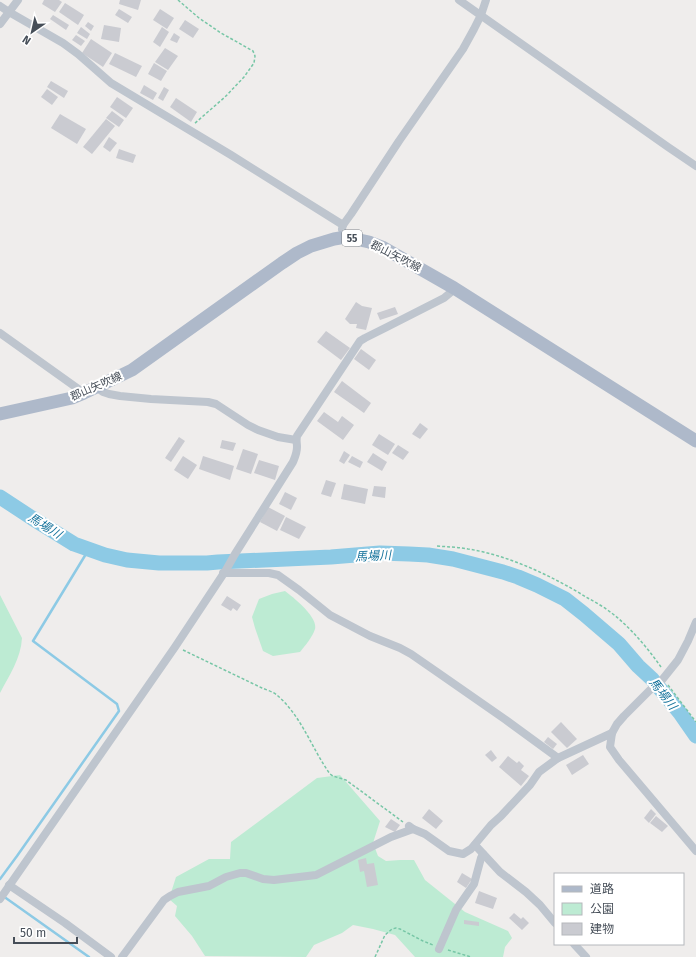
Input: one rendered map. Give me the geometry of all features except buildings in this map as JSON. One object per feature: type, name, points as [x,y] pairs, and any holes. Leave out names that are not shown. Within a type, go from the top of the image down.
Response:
[{"type":"main road","name":"郡山矢吹線","points":[[0,414],[72,398],[132,370],[297,253],[311,246],[334,239],[343,231],[346,237],[382,247],[454,288],[696,441]]},
{"type":"street","points":[[0,24],[18,0]]},
{"type":"street","points":[[459,0],[696,166]]},
{"type":"street","points":[[0,6],[63,43],[111,83],[188,129],[343,231],[351,214],[399,141],[463,49],[474,30],[486,0]]},
{"type":"street","points":[[0,899],[175,647],[225,572],[293,462],[297,447],[296,440],[360,341],[444,298],[454,288]]},
{"type":"street","points":[[0,333],[90,390],[120,396],[158,400],[208,402],[216,404],[248,425],[278,437],[296,440]]},
{"type":"street","points":[[225,572],[268,573],[278,575],[330,615],[370,636],[400,648],[410,654],[558,758]]},
{"type":"street","points":[[696,622],[678,660],[664,678],[650,690],[617,724],[612,733],[610,747],[696,851]]},
{"type":"street","points":[[122,957],[164,900],[178,892],[209,886],[226,877],[246,873],[263,879],[274,880],[316,875],[411,827],[425,834],[449,851],[463,854],[475,845],[491,825],[530,785],[539,772],[558,758],[612,733]]},
{"type":"street","points":[[475,845],[500,872],[540,905],[554,922]]},
{"type":"street","points":[[439,949],[456,910],[474,884],[483,854]]},
{"type":"street","points":[[9,886],[65,923],[111,957]]},
{"type":"street","points":[[575,945],[586,957]]},
{"type":"path","points":[[178,0],[188,10],[210,26],[252,51],[255,56],[254,62],[244,77],[225,97],[188,129]]},
{"type":"path","points":[[438,546],[468,549],[498,556],[535,570],[602,606],[618,618],[641,641],[660,665],[668,686],[696,722]]},
{"type":"path","points":[[175,647],[191,653],[278,696],[292,711],[311,740],[330,774],[346,780],[411,827]]},
{"type":"path","points":[[375,957],[385,935],[392,929],[396,928],[439,949],[457,952],[471,957]]},
{"type":"green space","points":[[285,591],[299,602],[309,613],[315,624],[315,629],[311,638],[300,652],[273,656],[263,651],[252,617],[259,599]]},
{"type":"green space","points":[[0,595],[22,638],[17,660],[0,693]]},
{"type":"green space","points":[[340,775],[380,821],[373,843],[378,856],[386,861],[414,860],[425,880],[465,912],[508,931],[512,938],[505,947],[503,957],[415,957],[395,935],[353,925],[342,933],[314,945],[306,957],[205,956],[192,936],[175,916],[177,906],[169,899],[176,877],[209,859],[230,859],[231,842],[317,778]]},
{"type":"waterway","name":"馬場川","points":[[0,497],[74,544],[105,555],[127,560],[159,563],[207,563],[380,553],[409,554],[453,559],[518,577],[565,599],[619,644],[638,666],[652,679],[680,713],[696,736]]},
{"type":"waterway","points":[[0,879],[119,711],[117,704],[33,641],[89,549]]},
{"type":"waterway","points":[[3,896],[89,957]]}]
